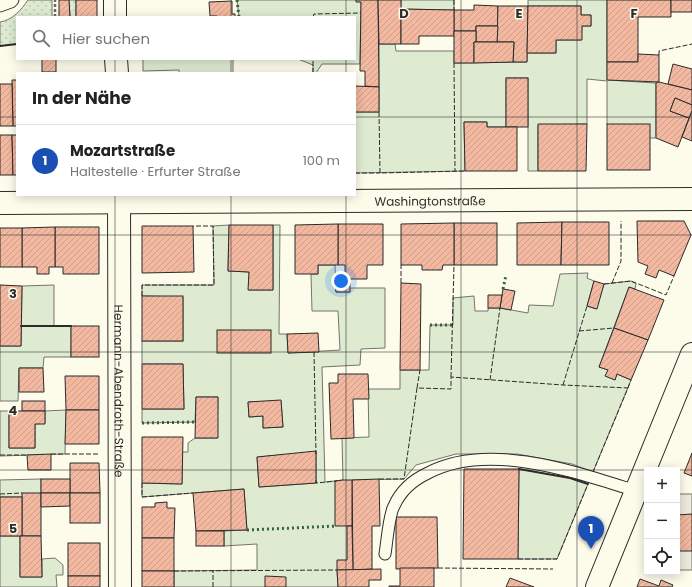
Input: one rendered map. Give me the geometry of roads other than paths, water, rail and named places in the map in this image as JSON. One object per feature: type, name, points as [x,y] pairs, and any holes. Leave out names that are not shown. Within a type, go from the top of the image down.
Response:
[{"type":"street","points":[[115,0],[115,16]]},
{"type":"street","points":[[116,60],[116,72]]},
{"type":"street","name":"Washingtonstraße","points":[[0,203],[119,199],[692,198]]},
{"type":"street","name":"Hermann-Abendroth-Straße","points":[[119,199],[120,587]]},
{"type":"street","points":[[597,587],[692,354]]},
{"type":"lane","points":[[0,6],[13,0]]},
{"type":"lane","points":[[385,554],[392,507],[400,495],[415,480],[437,468],[459,461],[500,460],[534,463],[577,472],[636,490]]},
{"type":"place","name":"Mozartstraße","points":[[591,549]]}]
